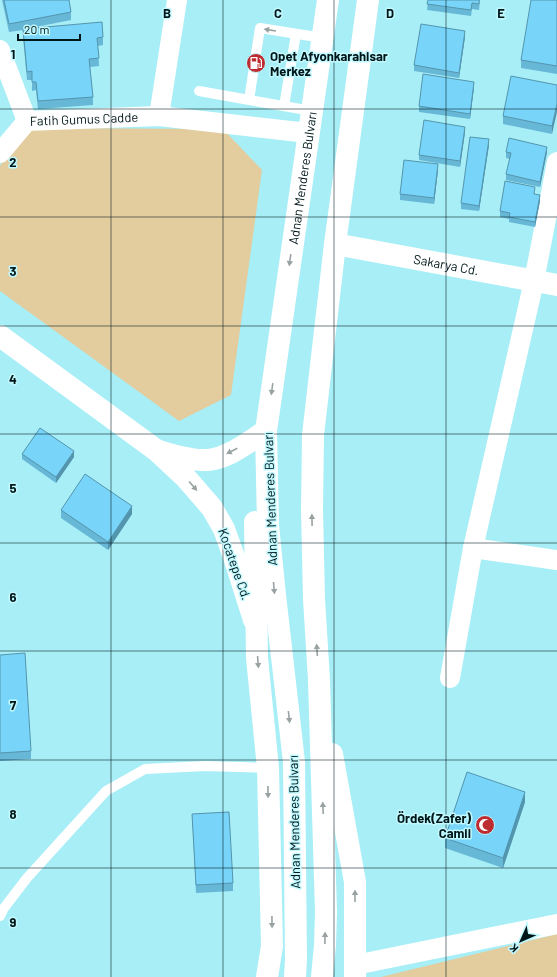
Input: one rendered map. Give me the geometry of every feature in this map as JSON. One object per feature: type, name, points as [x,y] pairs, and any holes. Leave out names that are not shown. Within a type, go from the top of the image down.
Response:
[{"type":"main road","name":"Adnan Menderes Bulvarı","points":[[295,977],[294,762],[269,533],[266,431],[328,0]]},
{"type":"main road","points":[[322,977],[326,912],[319,680],[313,584],[313,435],[335,244],[368,0]]},
{"type":"main road","name":"Sakarya Cd.","points":[[335,244],[557,285]]},
{"type":"main road","name":"Kocatepe Cd.","points":[[0,336],[156,450],[186,478],[212,508],[224,529],[257,630]]},
{"type":"main road","name":"Kocatepe Cd.","points":[[156,450],[182,458],[207,460],[221,457],[233,452],[266,431]]},
{"type":"main road","points":[[267,486],[255,518],[258,658],[268,768],[272,946],[267,977]]},
{"type":"main road","points":[[319,680],[355,882],[355,971]]},
{"type":"street","points":[[159,116],[177,0]]},
{"type":"street","points":[[0,50],[27,121]]},
{"type":"street","name":"Fatih Gumus Cadde","points":[[0,153],[27,121],[159,116],[308,132]]},
{"type":"street","points":[[450,678],[473,548],[534,281],[557,162]]},
{"type":"street","points":[[473,548],[557,560]]},
{"type":"street","points":[[355,971],[557,924]]},
{"type":"lane","points":[[249,100],[260,28],[322,38]]},
{"type":"lane","points":[[284,106],[296,34]]},
{"type":"lane","points":[[199,91],[312,111]]},
{"type":"lane","points":[[0,916],[4,908],[28,878],[106,791],[145,769],[205,766],[268,768]]},
{"type":"shaded area","points":[[30,128],[223,129],[262,170],[231,395],[179,421],[0,291],[0,166],[6,154]]},
{"type":"shaded area","points":[[557,934],[557,977],[381,977]]},
{"type":"building","points":[[4,0],[69,0],[71,12],[9,24]]},
{"type":"building","points":[[428,0],[479,0],[479,4],[472,3],[471,10],[427,4]]},
{"type":"building","points":[[531,0],[557,0],[557,66],[521,60]]},
{"type":"building","points":[[102,22],[103,37],[97,38],[99,58],[89,59],[93,97],[38,101],[36,82],[32,82],[32,71],[27,72],[23,29]]},
{"type":"building","points":[[421,24],[465,31],[459,73],[414,65]]},
{"type":"building","points":[[423,74],[474,82],[470,114],[419,106]]},
{"type":"building","points":[[511,76],[557,85],[557,104],[552,126],[503,116]]},
{"type":"building","points":[[424,120],[465,127],[460,161],[419,155]]},
{"type":"building","points":[[470,137],[489,139],[479,206],[461,203]]},
{"type":"building","points":[[509,138],[547,147],[540,182],[506,174],[511,153],[506,152]]},
{"type":"building","points":[[404,160],[438,164],[434,198],[400,194]]},
{"type":"building","points":[[505,181],[535,187],[534,194],[540,195],[535,222],[509,217],[510,213],[500,211]]},
{"type":"building","points":[[40,428],[74,451],[56,477],[22,454]]},
{"type":"building","points":[[85,474],[132,506],[108,542],[61,510]]},
{"type":"building","points":[[25,653],[31,751],[0,753],[0,655]]},
{"type":"building","name":"Ördek(Zafer) Camii","points":[[467,772],[525,792],[503,858],[445,838]]},
{"type":"building","points":[[229,812],[233,883],[196,885],[192,814]]},
{"type":"place","name":"Opet Afyonkarahisar Merkez","points":[[256,63]]},
{"type":"place","name":"Ördek(Zafer) Camii","points":[[485,825]]}]
